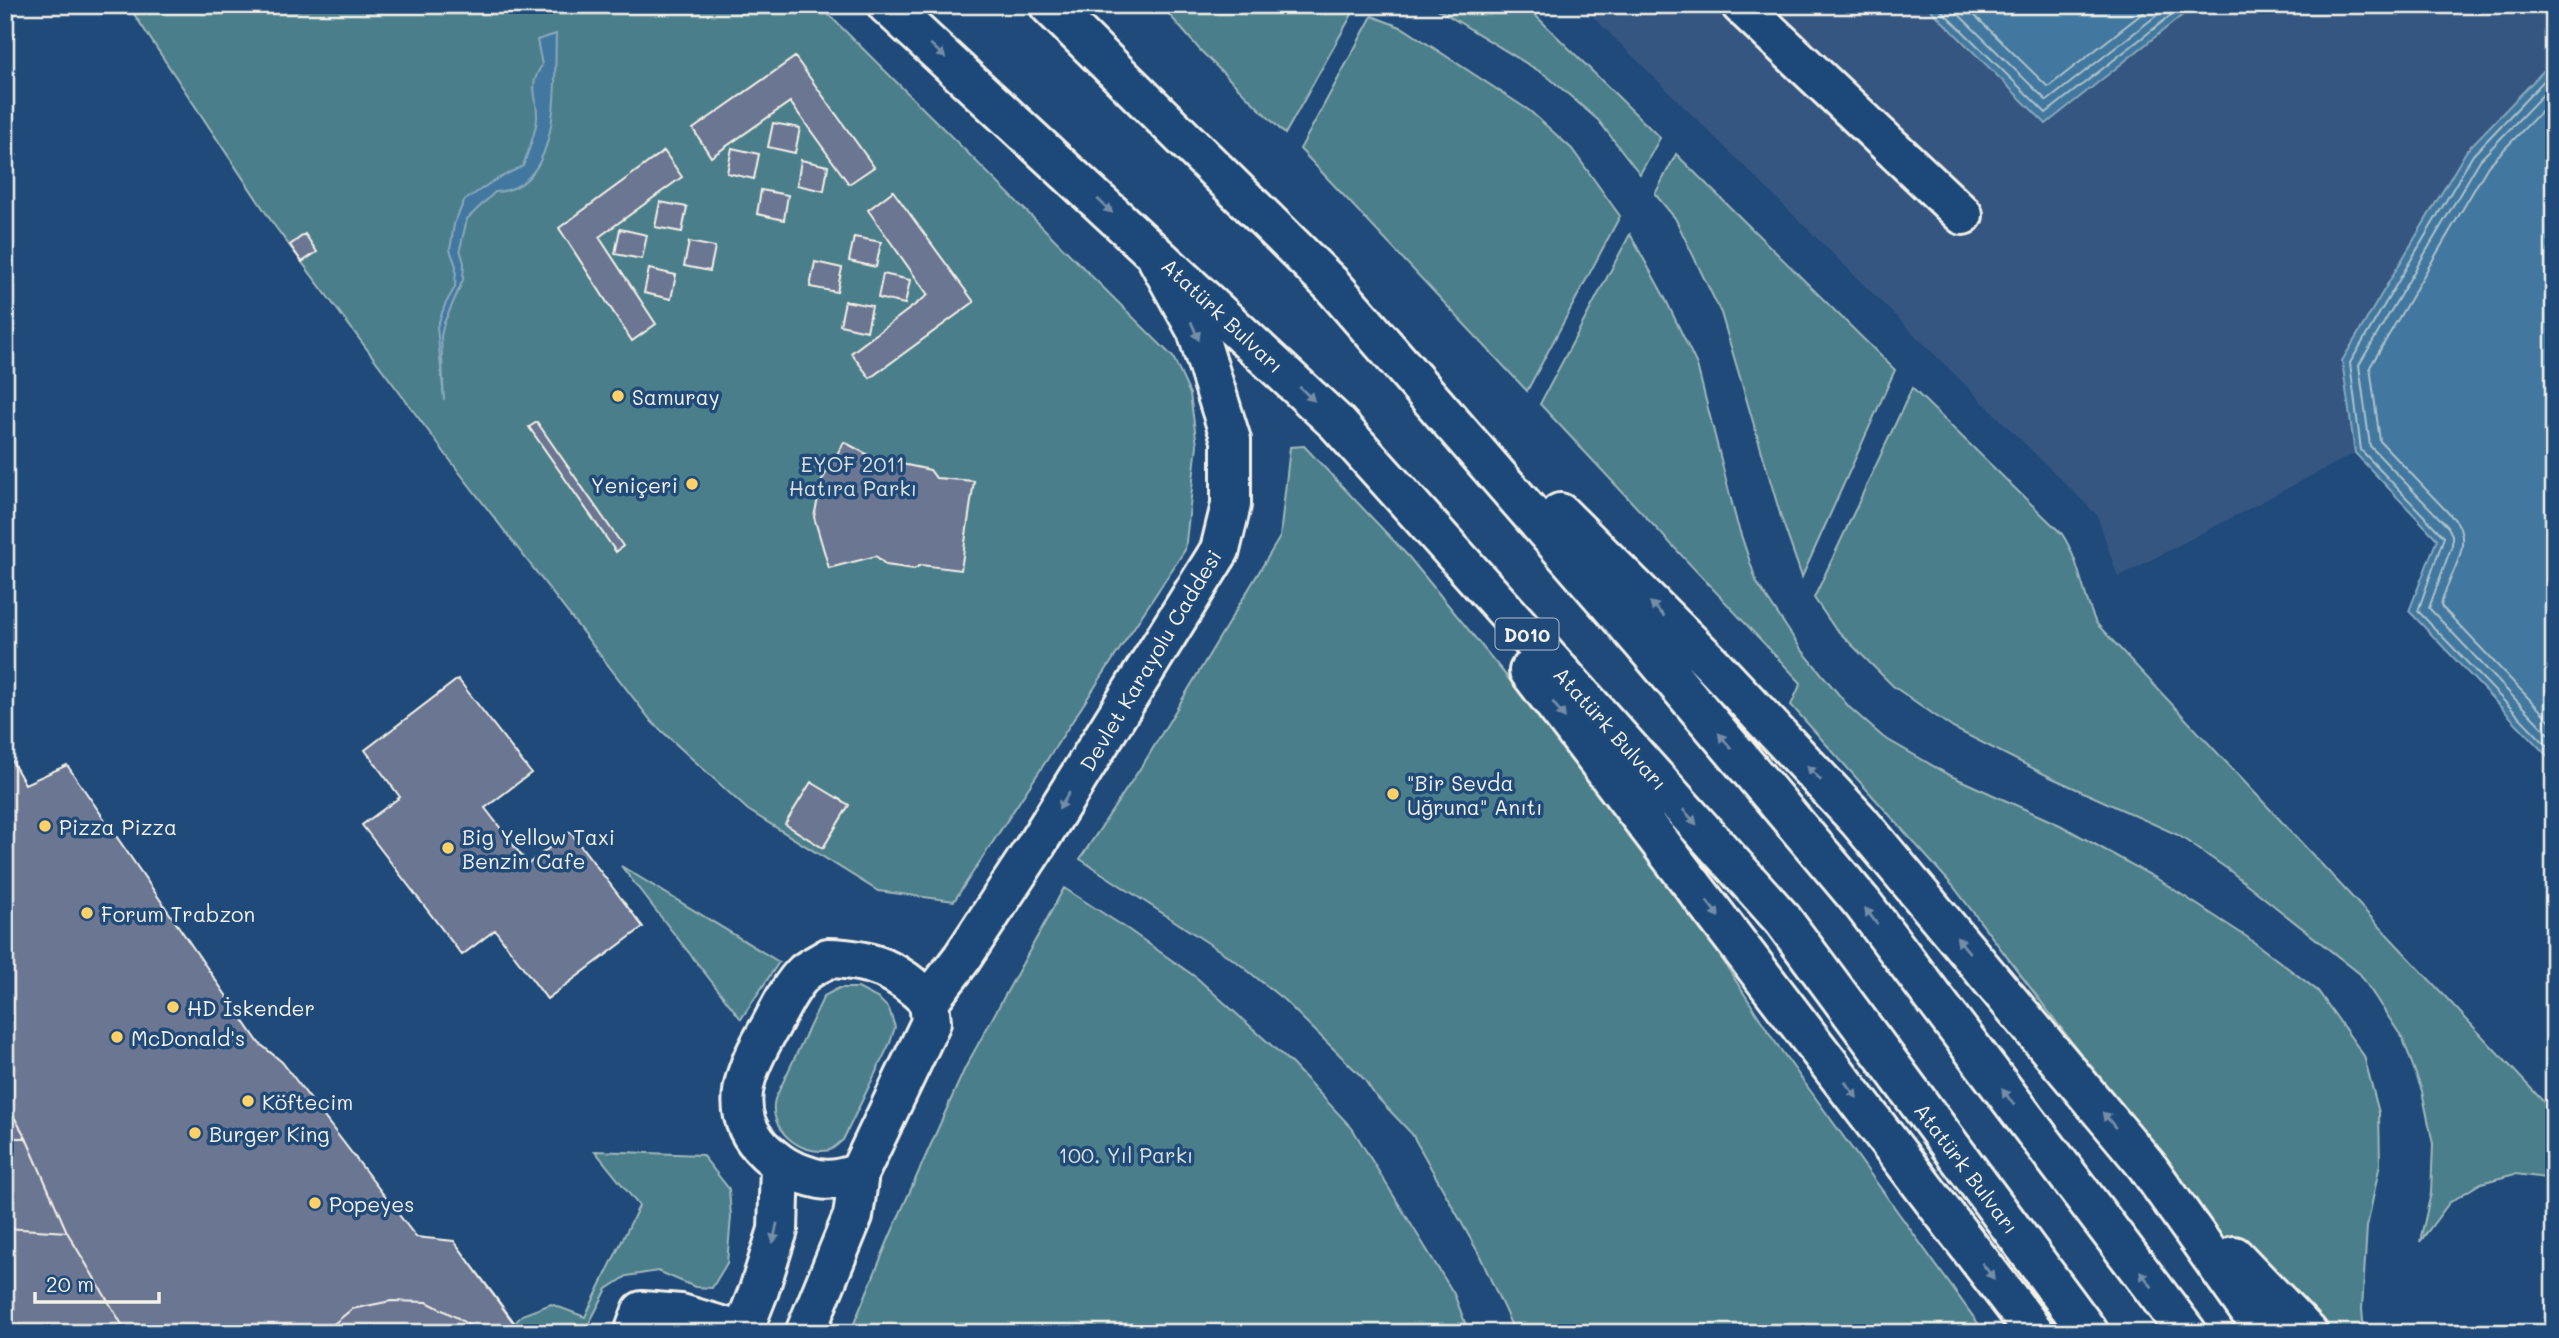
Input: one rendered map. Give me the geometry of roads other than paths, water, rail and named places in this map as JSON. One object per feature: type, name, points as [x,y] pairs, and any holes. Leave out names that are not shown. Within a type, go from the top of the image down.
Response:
[{"type":"main road","name":"Atatürk Bulvarı","points":[[887,5],[1337,423],[1783,920],[2089,1333]]},
{"type":"main road","points":[[1049,5],[1713,664],[1858,820],[2147,1166],[2308,1333]]},
{"type":"main road","points":[[1070,5],[1103,59]]},
{"type":"main road","points":[[1741,5],[1963,215]]},
{"type":"main road","name":"Devlet Karayolu Caddesi","points":[[929,1001],[962,958],[1034,850],[1220,550],[1231,505],[1231,440],[1197,331],[1152,249]]},
{"type":"main road","points":[[1332,285],[1642,642],[1863,904],[2187,1333]]},
{"type":"main road","points":[[1337,423],[1742,946],[2034,1332]]},
{"type":"main road","points":[[805,1333],[853,1216],[859,1173],[931,1022],[929,1001],[912,984],[891,970],[854,959],[828,958],[805,972],[787,997],[752,1058],[742,1093],[744,1122],[757,1144],[780,1165],[807,1177],[834,1182],[859,1173]]},
{"type":"main road","points":[[634,1333],[642,1311],[681,1314],[742,1332],[778,1230],[780,1165]]},
{"type":"main road","points":[[2147,1166],[2265,1333]]},
{"type":"water","points":[[1926,5],[2195,5],[2046,124]]},
{"type":"water","points":[[556,34],[554,104],[544,153],[533,173],[517,186],[495,192],[467,219],[460,249],[464,263],[463,280],[441,336],[444,400],[437,327],[455,287],[456,266],[450,250],[454,224],[464,201],[493,181],[523,166],[537,118],[534,86],[542,65],[537,40]]},
{"type":"water","points":[[2554,60],[2554,763],[2409,611],[2437,539],[2355,453],[2342,361],[2467,150]]},
{"type":"place","name":"Samuray","points":[[618,396]]},
{"type":"place","name":"Yeniçeri","points":[[692,484]]},
{"type":"place","name":"\"Bir Sevda Uğruna\" Anıtı","points":[[1393,794]]},
{"type":"place","name":"Pizza Pizza","points":[[45,826]]},
{"type":"place","name":"Big Yellow Taxi Benzin Cafe","points":[[448,848]]},
{"type":"place","name":"Forum Trabzon","points":[[87,913]]},
{"type":"place","name":"HD İskender","points":[[173,1007]]},
{"type":"place","name":"McDonald's","points":[[117,1037]]},
{"type":"place","name":"Köftecim","points":[[248,1101]]},
{"type":"place","name":"Burger King","points":[[195,1133]]},
{"type":"place","name":"Popeyes","points":[[315,1203]]},
{"type":"park label","name":"EYOF 2011 Hatıra Parkı","points":[[853,475]]},
{"type":"park label","name":"100. Yıl Parkı","points":[[1126,1154]]}]
